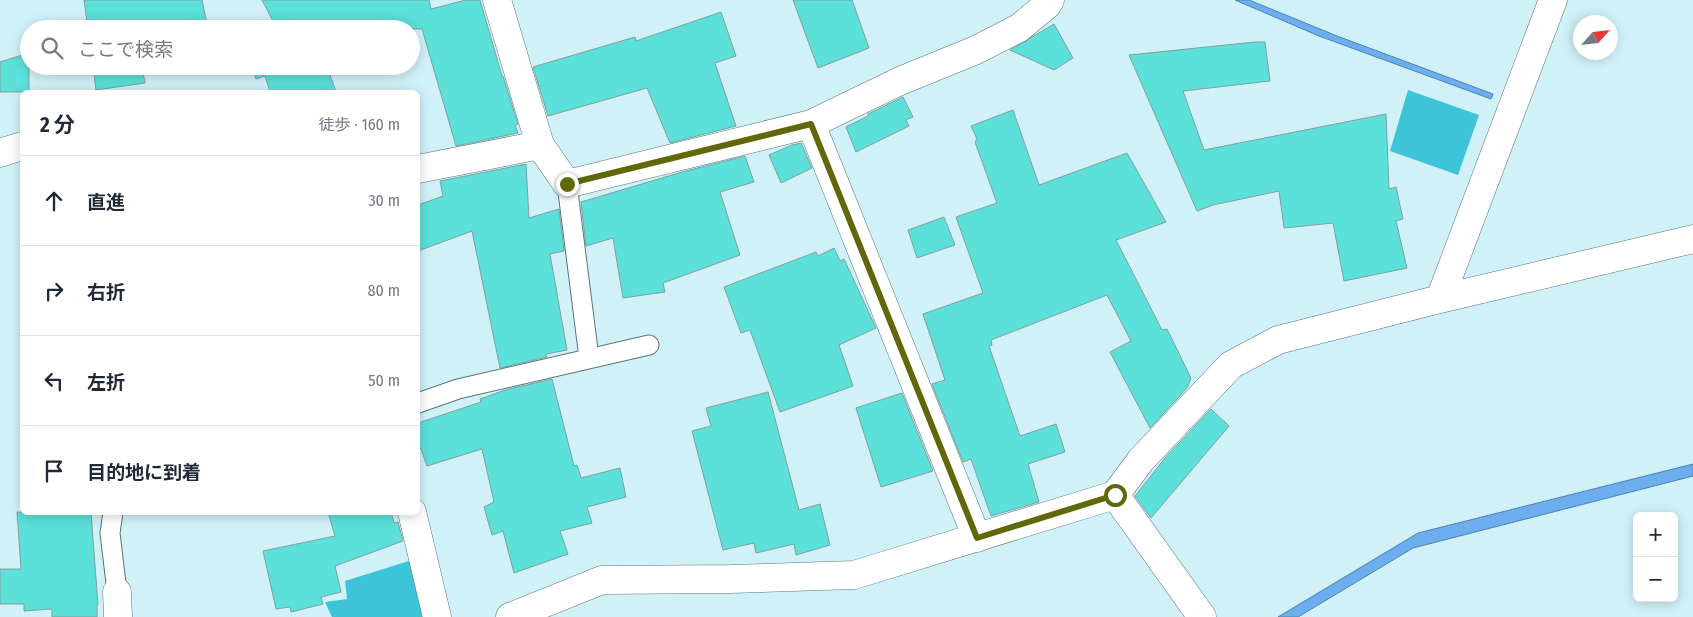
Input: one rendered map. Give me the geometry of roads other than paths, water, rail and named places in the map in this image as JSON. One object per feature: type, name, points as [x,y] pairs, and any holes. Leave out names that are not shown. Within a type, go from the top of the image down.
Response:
[{"type":"street","points":[[497,0],[540,144],[567,184],[811,124],[900,81],[976,50],[1019,28],[1047,5],[1050,0]]},
{"type":"street","points":[[1440,298],[1553,0]]},
{"type":"street","points":[[811,124],[977,538]]},
{"type":"street","points":[[420,169],[540,144]]},
{"type":"street","points":[[0,153],[20,147]]},
{"type":"street","points":[[510,617],[602,580],[730,579],[854,575],[1115,495],[1141,460],[1231,364],[1278,340],[1440,298],[1693,239]]},
{"type":"street","points":[[1115,495],[1202,617]]},
{"type":"street","points":[[413,515],[437,617]]},
{"type":"lane","points":[[567,184],[589,358]]},
{"type":"lane","points":[[420,402],[458,389],[649,345]]},
{"type":"lane","points":[[113,515],[110,533],[117,604]]}]
